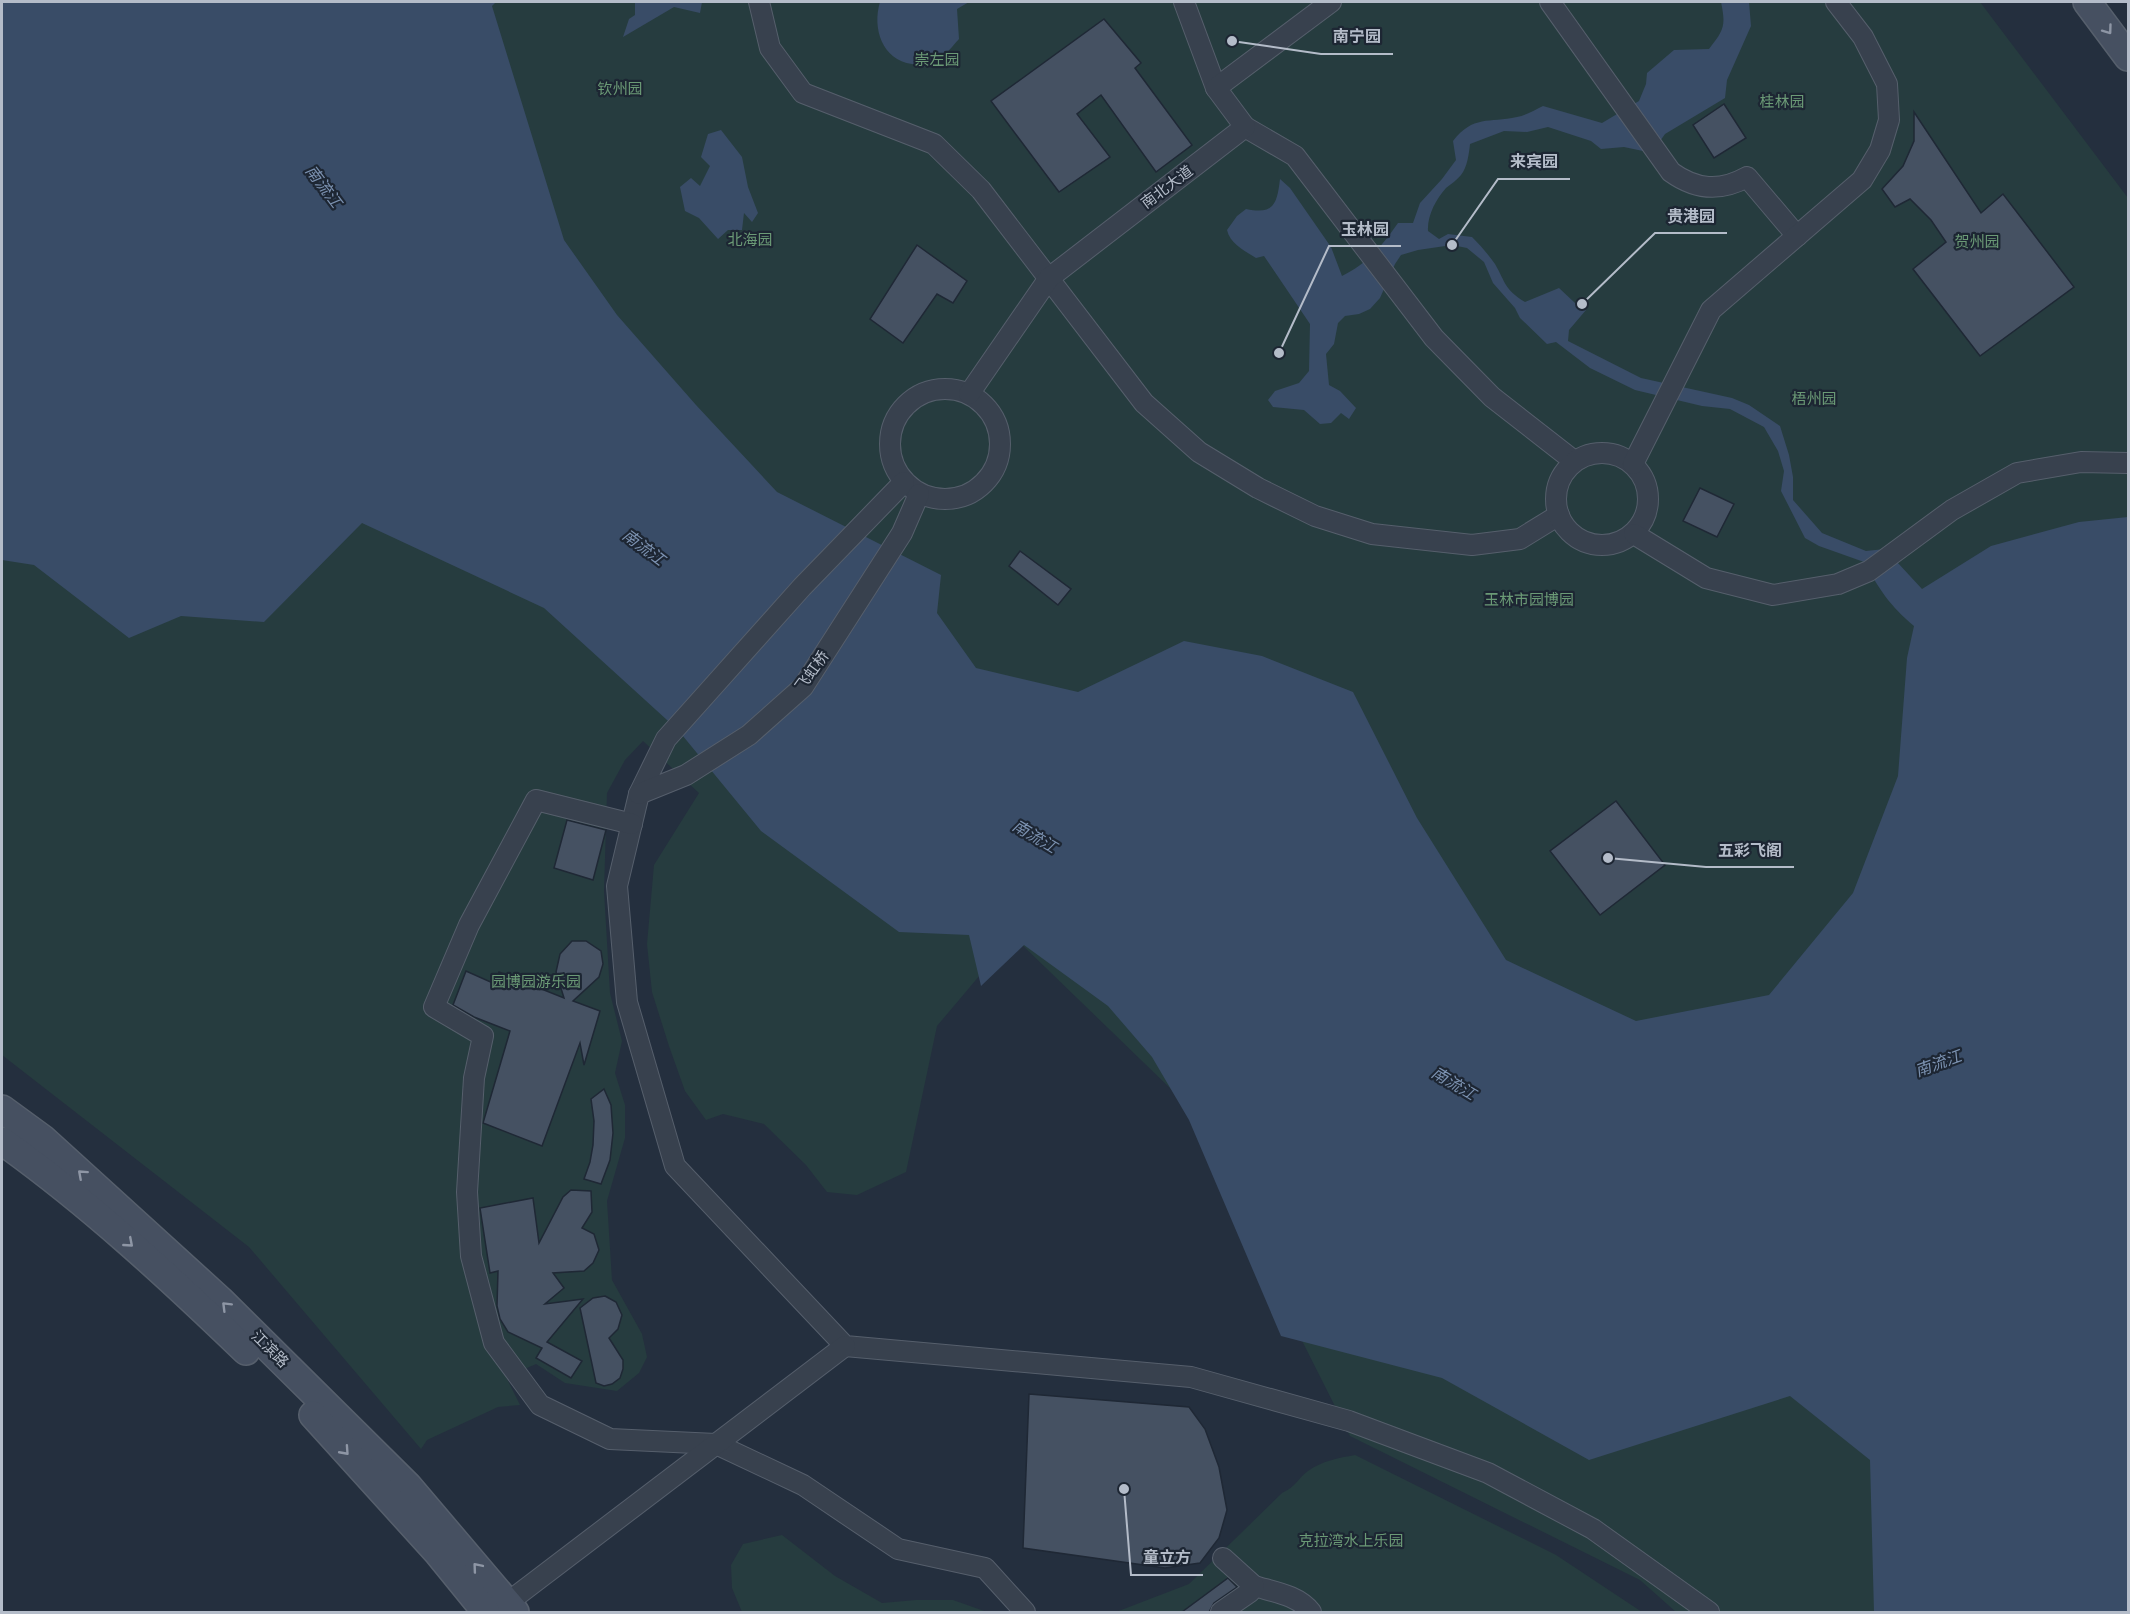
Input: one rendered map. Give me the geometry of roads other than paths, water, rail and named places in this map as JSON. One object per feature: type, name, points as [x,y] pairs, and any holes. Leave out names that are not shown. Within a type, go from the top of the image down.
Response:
[{"type":"main road","points":[[2087,2],[2128,57]]},
{"type":"main road","name":"江滨路","points":[[2,1109],[43,1139],[220,1300],[408,1486],[503,1609]]},
{"type":"main road","name":"江滨路","points":[[2,1141],[75,1196],[179,1286],[307,1409],[438,1553],[503,1609]]},
{"type":"street","points":[[759,2],[770,48],[803,93],[934,144],[981,190],[1144,403],[1199,452],[1258,488],[1315,516],[1372,534],[1472,545],[1520,539],[1559,515]]},
{"type":"street","points":[[1184,2],[1216,88],[1245,127],[1295,156],[1434,338],[1492,397],[1575,461]]},
{"type":"street","points":[[1191,22],[1196,2]]},
{"type":"street","points":[[1550,2],[1671,172],[1686,183],[1709,188],[1733,185],[1748,177],[1797,236]]},
{"type":"street","points":[[1633,464],[1711,310],[1862,180],[1880,150],[1889,120],[1887,84],[1863,37],[1836,2]]},
{"type":"street","points":[[1216,88],[1326,3]]},
{"type":"street","name":"南北大道","points":[[969,394],[1048,278],[1245,127]]},
{"type":"street","points":[[950,389],[969,394],[983,404],[994,418],[999,435],[999,453],[994,469],[984,483],[970,494],[953,499],[936,499],[912,488],[894,466],[889,447],[891,428],[900,411],[914,398],[931,390],[950,389]]},
{"type":"street","points":[[1604,452],[1620,455],[1633,464],[1643,476],[1648,491],[1648,506],[1644,521],[1634,534],[1621,542],[1606,546],[1591,544],[1577,538],[1566,528],[1559,515],[1556,501],[1558,486],[1564,472],[1575,461],[1588,454],[1604,452]]},
{"type":"street","points":[[1634,534],[1706,578],[1773,596],[1838,584],[1869,571],[1952,510],[2016,473],[2081,462],[2128,463]]},
{"type":"street","points":[[912,488],[873,516],[802,587],[666,739],[639,794],[616,886],[627,1002],[675,1166],[845,1346],[1191,1377],[1349,1421],[1488,1473],[1593,1529],[1709,1612]]},
{"type":"street","name":"飞虹桥","points":[[639,794],[686,775],[748,735],[803,687],[902,533],[912,488]]},
{"type":"street","points":[[632,824],[536,800],[469,925],[434,1007],[483,1036],[474,1078],[467,1192],[471,1256],[494,1342],[540,1405],[610,1439],[716,1444],[803,1485],[898,1549],[985,1568],[1025,1612]]},
{"type":"street","points":[[503,1609],[845,1346]]},
{"type":"street","points":[[1223,1558],[1254,1586],[1290,1596],[1311,1612]]},
{"type":"street","points":[[1221,1612],[1250,1592],[1254,1586]]},
{"type":"water","name":"南流江","points":[[2,2],[496,2],[492,6],[564,240],[617,315],[777,492],[941,575],[937,613],[976,668],[1078,692],[1184,641],[1262,656],[1353,692],[1417,818],[1506,960],[1636,1021],[1769,995],[1853,893],[1898,776],[1907,658],[1914,626],[1886,597],[1864,562],[1819,546],[1805,538],[1781,491],[1784,471],[1778,451],[1764,427],[1730,409],[1702,406],[1635,390],[1590,368],[1556,342],[1547,344],[1520,318],[1515,308],[1493,283],[1484,262],[1467,248],[1452,245],[1401,255],[1380,298],[1370,309],[1359,314],[1345,316],[1338,323],[1334,344],[1326,354],[1329,385],[1340,391],[1356,408],[1349,419],[1341,413],[1331,423],[1320,424],[1304,410],[1273,407],[1268,400],[1275,391],[1299,383],[1309,371],[1310,324],[1264,256],[1256,258],[1243,250],[1231,239],[1227,230],[1237,216],[1246,209],[1263,210],[1272,206],[1280,179],[1290,188],[1331,247],[1342,276],[1373,254],[1398,223],[1413,223],[1420,203],[1456,160],[1453,141],[1468,127],[1482,122],[1520,116],[1543,106],[1602,123],[1639,101],[1646,84],[1647,73],[1674,50],[1709,49],[1722,27],[1721,2],[1749,2],[1751,26],[1727,80],[1725,98],[1665,134],[1658,144],[1643,151],[1624,147],[1601,149],[1591,141],[1548,127],[1527,132],[1504,131],[1470,144],[1465,169],[1436,202],[1429,219],[1428,231],[1439,239],[1448,234],[1472,237],[1495,264],[1509,289],[1525,302],[1559,288],[1575,303],[1585,304],[1586,310],[1569,330],[1568,341],[1641,378],[1732,398],[1749,405],[1780,426],[1793,477],[1793,500],[1822,533],[1866,551],[1885,549],[1922,589],[1991,546],[2079,522],[2128,517],[2128,1612],[1874,1612],[1870,1460],[1790,1396],[1589,1460],[1442,1378],[1281,1336],[1189,1120],[1152,1057],[1108,1006],[1024,945],[981,986],[969,935],[899,932],[761,831],[678,730],[544,608],[362,523],[264,622],[181,616],[129,638],[34,565],[2,560]]},
{"type":"water","points":[[635,2],[702,2],[700,13],[674,7],[623,37],[629,19],[635,15]]},
{"type":"water","points":[[880,2],[969,2],[957,9],[959,39],[940,58],[923,66],[902,61],[887,49],[882,41],[877,22]]},
{"type":"water","points":[[721,130],[742,157],[748,187],[758,213],[752,222],[744,213],[742,230],[728,230],[718,239],[699,218],[685,211],[680,187],[691,178],[700,186],[710,166],[701,157],[708,134]]},
{"type":"place","name":"南宁园","points":[[1232,41]]},
{"type":"place","name":"来宾园","points":[[1452,245]]},
{"type":"place","name":"贵港园","points":[[1582,304]]},
{"type":"place","name":"玉林园","points":[[1279,353]]},
{"type":"place","name":"五彩飞阁","points":[[1608,858]]},
{"type":"place","name":"童立方","points":[[1124,1489]]},
{"type":"park label","name":"崇左园","points":[[937,60]]},
{"type":"park label","name":"钦州园","points":[[620,89]]},
{"type":"park label","name":"桂林园","points":[[1782,102]]},
{"type":"park label","name":"北海园","points":[[750,240]]},
{"type":"park label","name":"贺州园","points":[[1977,242]]},
{"type":"park label","name":"梧州园","points":[[1814,399]]},
{"type":"park label","name":"玉林市园博园","points":[[1529,600]]},
{"type":"park label","name":"园博园游乐园","points":[[536,982]]},
{"type":"park label","name":"克拉湾水上乐园","points":[[1351,1541]]}]
